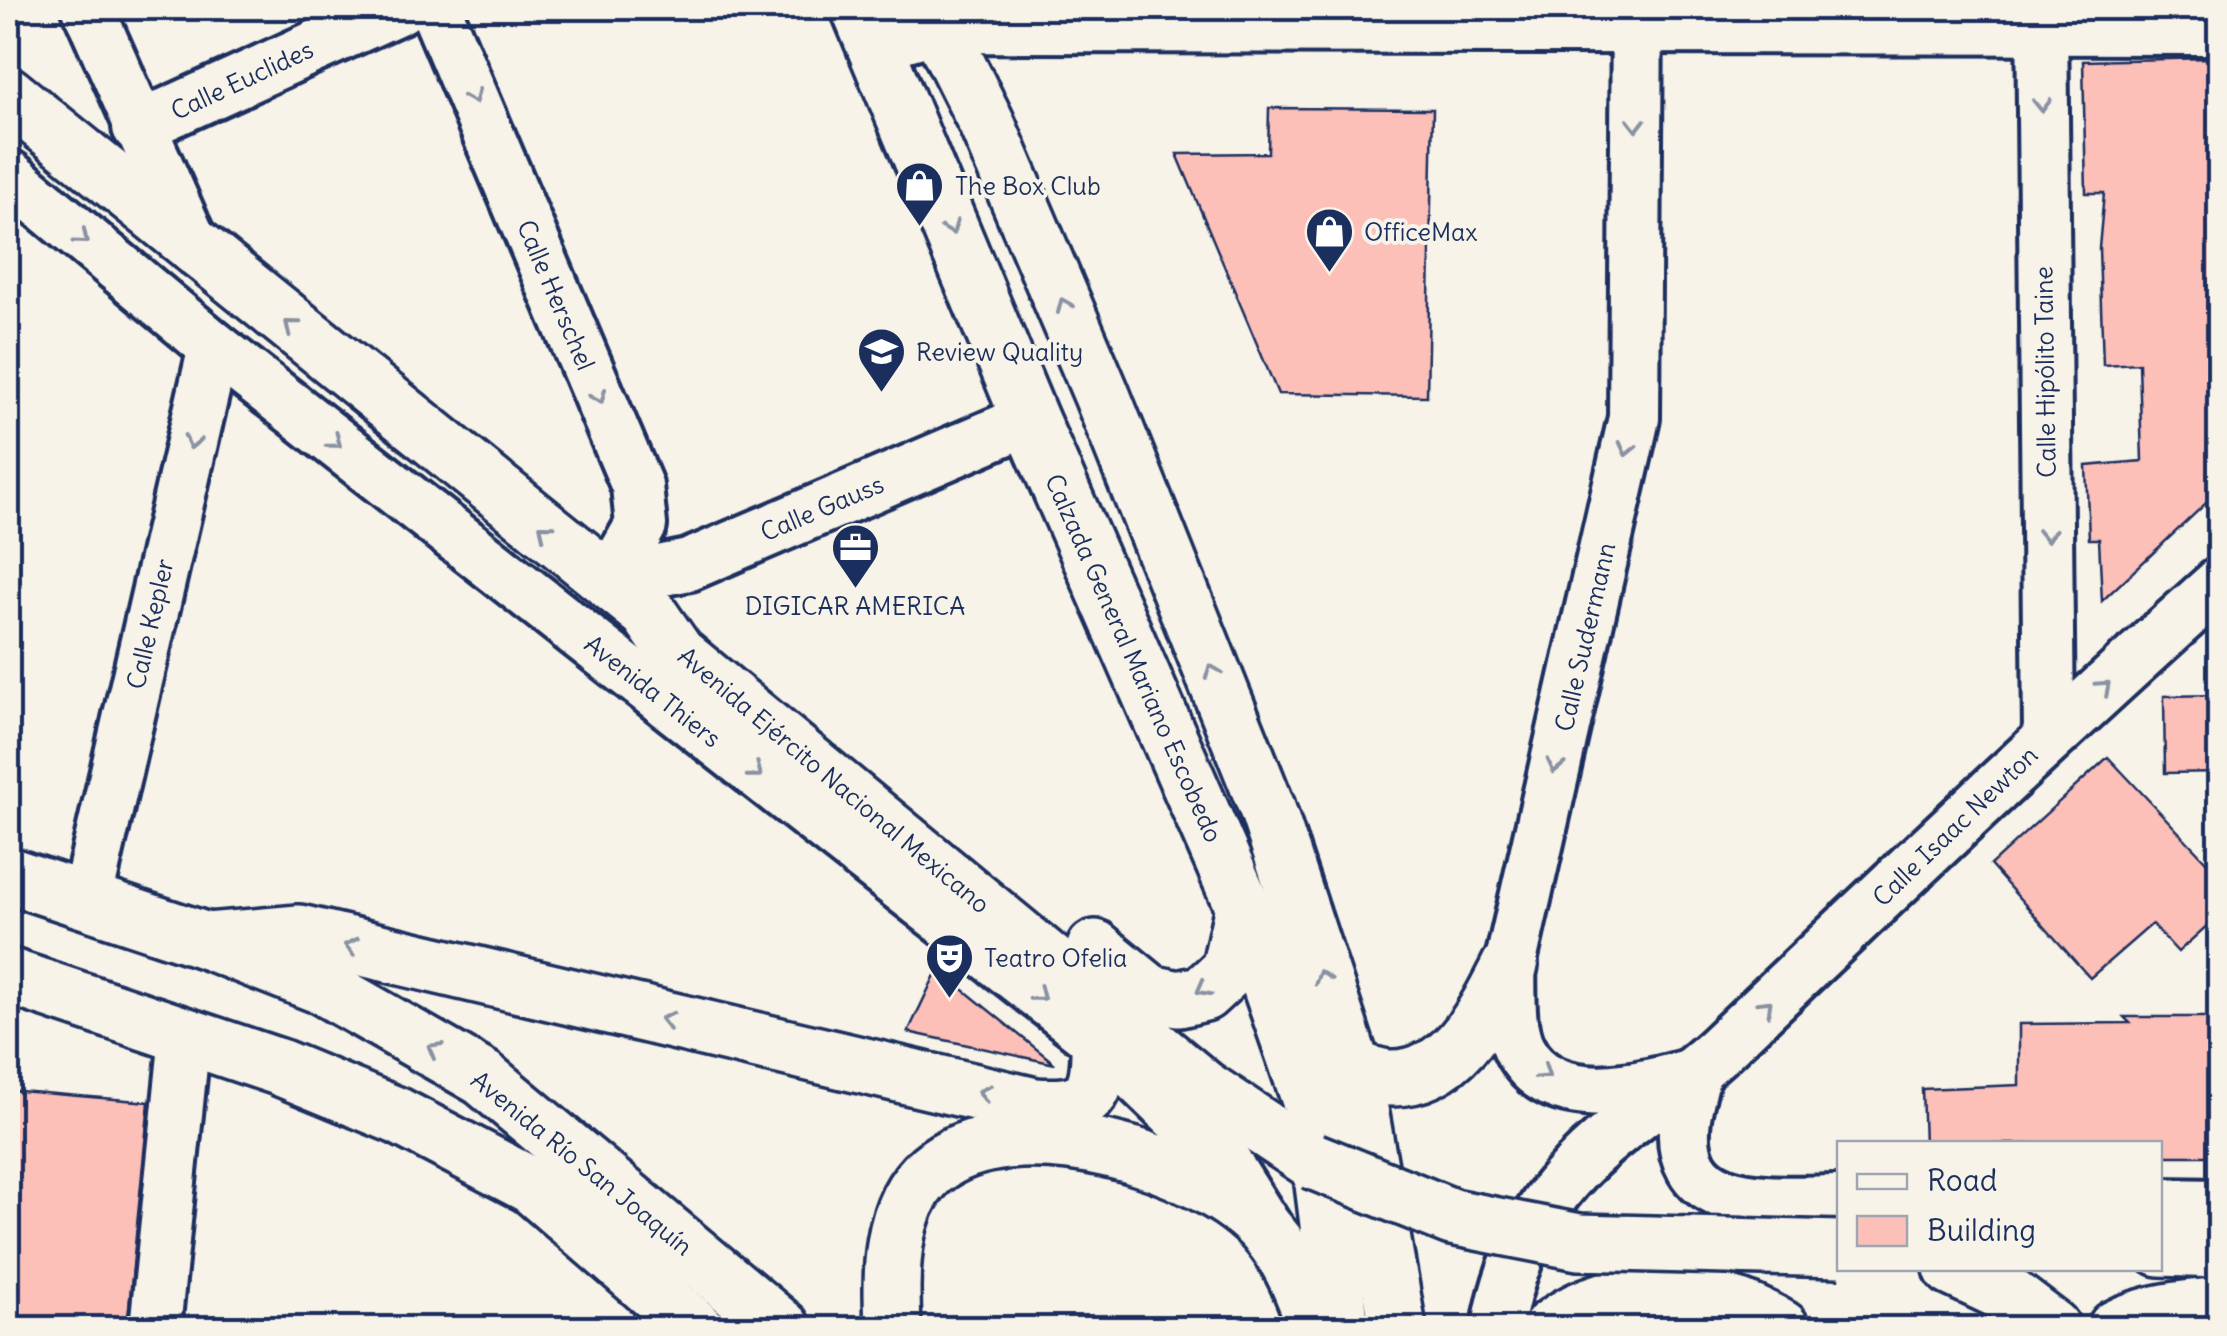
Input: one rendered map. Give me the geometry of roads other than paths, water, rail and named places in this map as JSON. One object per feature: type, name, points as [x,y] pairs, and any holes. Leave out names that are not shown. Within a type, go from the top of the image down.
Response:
[{"type":"main road","points":[[933,17],[986,122],[1086,357],[1267,808],[1352,1070],[1398,1328]]},
{"type":"main road","name":"Calzada General Mariano Escobedo","points":[[867,26],[1030,419],[1243,907],[1314,1112],[1340,1328]]},
{"type":"main road","points":[[8,95],[629,597],[698,624],[1150,993],[1179,999],[1204,993],[1229,970],[1243,907]]},
{"type":"main road","name":"Avenida Ejército Nacional Mexicano","points":[[629,597],[677,654],[1203,1088],[1313,1161],[1452,1217],[1579,1242],[1837,1250]]},
{"type":"main road","name":"Avenida Río San Joaquín","points":[[8,875],[208,941],[324,986],[483,1078],[782,1328]]},
{"type":"main road","points":[[208,941],[299,934],[1035,1106],[1063,1108],[1082,1103],[1096,1088],[1099,1041]]},
{"type":"main road","points":[[1352,1070],[1390,1078],[1421,1074],[1461,1048],[1510,965]]},
{"type":"main road","points":[[8,976],[279,1067],[398,1116],[640,1328]]},
{"type":"main road","name":"Avenida Río San Joaquín","points":[[398,1116],[532,1186],[696,1328]]},
{"type":"main road","points":[[894,1328],[893,1266],[902,1218],[931,1170],[970,1149],[997,1143],[1052,1141],[1152,1160],[1225,1196],[1270,1234],[1303,1293],[1316,1328]]},
{"type":"main road","points":[[2162,1248],[2220,1250]]},
{"type":"main road","points":[[1958,1271],[2007,1294],[2052,1328]]},
{"type":"main road","points":[[1552,1328],[1584,1306],[1622,1296],[1656,1294],[1728,1305],[1781,1328]]},
{"type":"main road","points":[[2116,1328],[2182,1309],[2220,1306]]},
{"type":"street","points":[[88,8],[195,250]]},
{"type":"street","name":"Calle Euclides","points":[[138,127],[400,8]]},
{"type":"street","name":"Calle Herschel","points":[[435,8],[637,486],[641,526],[629,597]]},
{"type":"street","points":[[867,26],[933,17],[1637,17],[2042,18],[2220,28]]},
{"type":"street","name":"Calle Sudermann","points":[[1637,17],[1634,418],[1510,965],[1512,1011],[1518,1048],[1538,1074],[1567,1086],[1602,1092],[1639,1090],[1695,1073]]},
{"type":"street","name":"Calle Hipólito Taine","points":[[2042,18],[2049,736]]},
{"type":"street","name":"Avenida Thiers","points":[[8,175],[214,346],[1099,1041],[1227,1165],[1270,1234]]},
{"type":"street","name":"Calle Kepler","points":[[86,902],[214,346]]},
{"type":"street","name":"Calle Gauss","points":[[629,597],[689,565],[1030,419]]},
{"type":"street","name":"Calle Isaac Newton","points":[[1498,1328],[1517,1260],[1539,1213],[1558,1188],[1613,1132],[1695,1073],[2049,736],[2220,584]]},
{"type":"street","points":[[155,1328],[186,1036]]},
{"type":"street","points":[[1695,1073],[1684,1121],[1685,1150],[1697,1178],[1720,1194],[1749,1200],[1837,1201]]},
{"type":"street","points":[[2162,1204],[2220,1206]]},
{"type":"place","name":"The Box Club","points":[[920,228]]},
{"type":"place","name":"OfficeMax","points":[[1329,274]]},
{"type":"place","name":"Review Quality","points":[[881,394]]},
{"type":"place","name":"DIGICAR AMERICA","points":[[855,590]]},
{"type":"place","name":"Teatro Ofelia","points":[[949,1000]]}]
